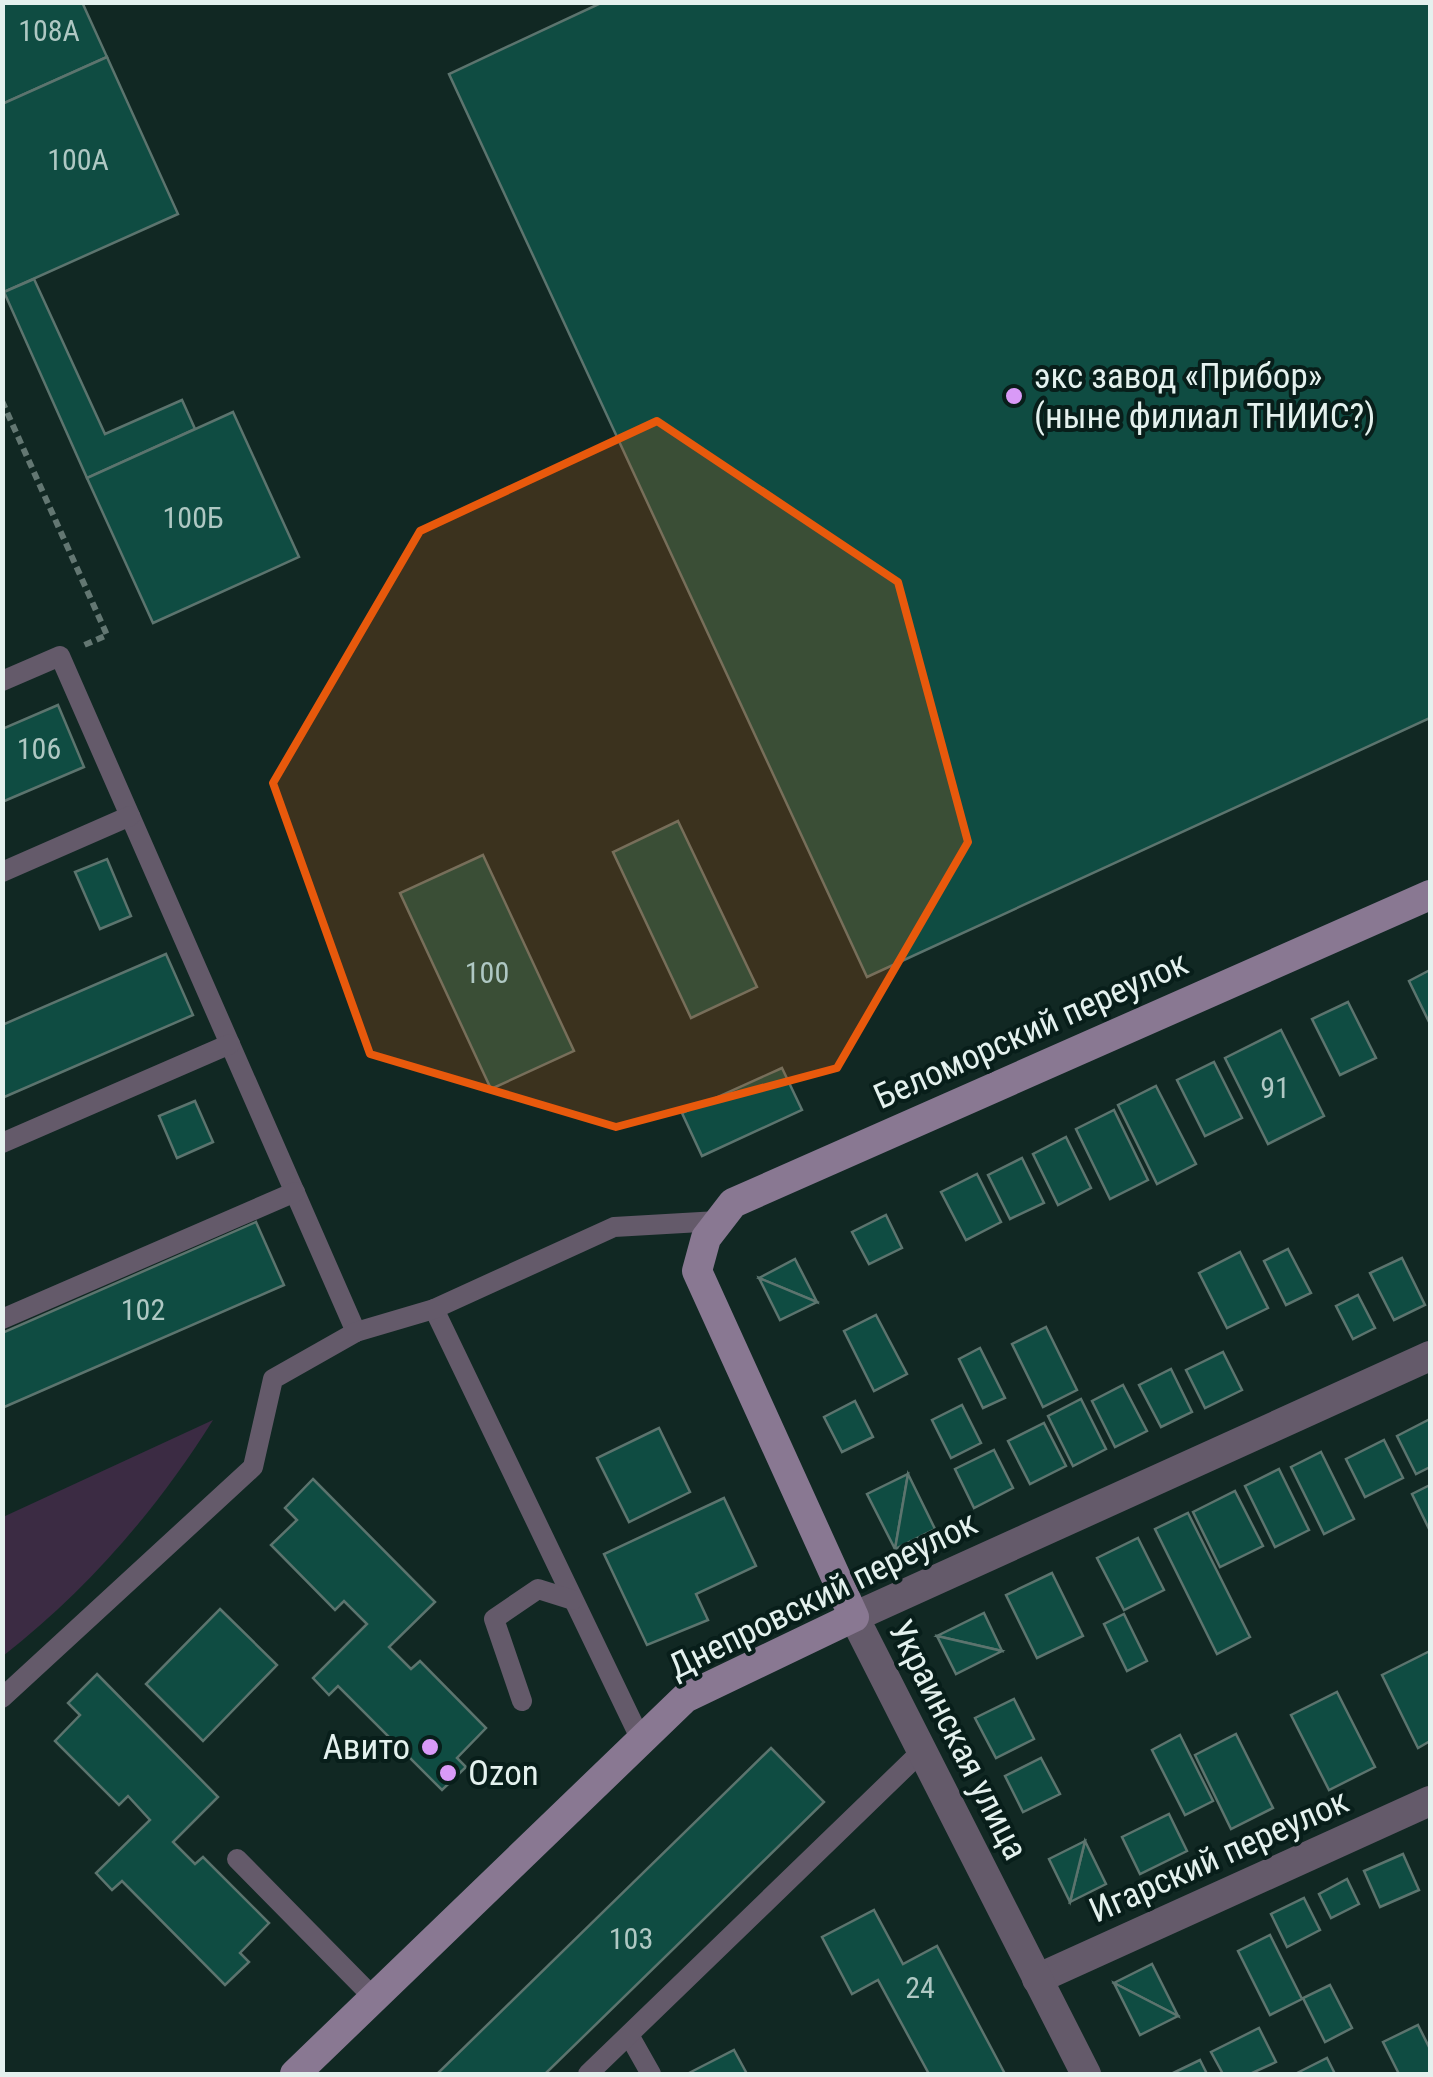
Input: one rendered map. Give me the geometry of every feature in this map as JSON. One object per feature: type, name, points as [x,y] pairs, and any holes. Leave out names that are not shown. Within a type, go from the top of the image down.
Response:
[{"type":"street","name":"Беломорский переулок","points":[[697,1271],[706,1238],[732,1203],[1430,894]]},
{"type":"street","name":"Украинская улица","points":[[697,1271],[854,1617],[1086,2074]]},
{"type":"street","name":"Днепровский переулок","points":[[295,2074],[685,1698],[854,1617],[1430,1356]]},
{"type":"street","name":"Игарский переулок","points":[[1038,1979],[1430,1801]]},
{"type":"lane","points":[[2,680],[60,656],[356,1332]]},
{"type":"lane","points":[[2,872],[130,816]]},
{"type":"lane","points":[[2,1143],[230,1044]]},
{"type":"lane","points":[[2,1319],[294,1192]]},
{"type":"lane","points":[[2,1698],[254,1467],[273,1379],[356,1332],[434,1309],[614,1227],[718,1221]]},
{"type":"lane","points":[[434,1309],[641,1740]]},
{"type":"lane","points":[[522,1701],[494,1619],[538,1589],[574,1600]]},
{"type":"lane","points":[[588,2074],[922,1751]]},
{"type":"lane","points":[[237,1859],[374,1998]]},
{"type":"lane","points":[[630,2035],[650,2074]]},
{"type":"path","points":[[2,401],[108,635],[60,656]]},
{"type":"highlighted area","points":[[657,421],[898,582],[968,842],[837,1068],[616,1127],[370,1054],[273,783],[420,531]]},
{"type":"shaded area","points":[[213,1420],[168,1486],[118,1547],[63,1604],[3,1656],[3,1517]]},
{"type":"building","points":[[2,2],[82,2],[107,57],[2,104]]},
{"type":"building","name":"экс завод «Прибор» (ныне филиал ТНИИС?)","points":[[603,2],[1430,2],[1430,718],[867,977],[449,74]]},
{"type":"building","points":[[107,57],[178,214],[4,292],[2,104]]},
{"type":"building","points":[[34,279],[105,434],[182,400],[195,429],[87,478],[4,292]]},
{"type":"building","points":[[233,412],[299,557],[153,623],[87,478]]},
{"type":"building","points":[[58,705],[84,767],[2,802],[2,729]]},
{"type":"building","points":[[678,821],[757,987],[691,1018],[613,852]]},
{"type":"building","points":[[483,855],[574,1051],[491,1089],[400,893]]},
{"type":"building","points":[[107,859],[131,916],[100,929],[75,872]]},
{"type":"building","points":[[166,954],[193,1015],[2,1098],[2,1025]]},
{"type":"building","points":[[1430,970],[1430,1024],[1409,981]]},
{"type":"building","points":[[1348,1002],[1376,1058],[1340,1075],[1312,1019]]},
{"type":"building","points":[[1281,1030],[1324,1116],[1268,1144],[1225,1058]]},
{"type":"building","points":[[1214,1062],[1242,1118],[1205,1136],[1177,1080]]},
{"type":"building","points":[[782,1068],[802,1110],[702,1156],[682,1113]]},
{"type":"building","points":[[1156,1086],[1196,1164],[1157,1184],[1118,1105]]},
{"type":"building","points":[[195,1101],[213,1142],[177,1158],[159,1116]]},
{"type":"building","points":[[1114,1110],[1148,1180],[1110,1199],[1076,1129]]},
{"type":"building","points":[[1066,1137],[1091,1188],[1058,1205],[1033,1154]]},
{"type":"building","points":[[1022,1158],[1044,1203],[1010,1219],[988,1175]]},
{"type":"building","points":[[977,1174],[1001,1222],[966,1240],[941,1192]]},
{"type":"building","points":[[886,1215],[902,1248],[869,1264],[852,1232]]},
{"type":"building","points":[[256,1222],[284,1285],[2,1408],[2,1333]]},
{"type":"building","points":[[1288,1249],[1311,1293],[1286,1305],[1264,1261]]},
{"type":"building","points":[[1240,1252],[1268,1308],[1227,1328],[1199,1273]]},
{"type":"building","points":[[1402,1258],[1425,1305],[1394,1320],[1370,1273]]},
{"type":"building","points":[[795,1259],[817,1302],[759,1278]]},
{"type":"building","points":[[759,1278],[817,1302],[780,1320]]},
{"type":"building","points":[[1358,1295],[1375,1328],[1353,1339],[1336,1306]]},
{"type":"building","points":[[876,1315],[907,1374],[874,1391],[844,1331]]},
{"type":"building","points":[[1046,1327],[1077,1390],[1043,1407],[1012,1344]]},
{"type":"building","points":[[980,1348],[1005,1398],[983,1408],[959,1359]]},
{"type":"building","points":[[1223,1352],[1242,1390],[1205,1408],[1186,1370]]},
{"type":"building","points":[[1171,1369],[1192,1412],[1161,1427],[1139,1385]]},
{"type":"building","points":[[1123,1385],[1147,1431],[1115,1447],[1092,1401]]},
{"type":"building","points":[[1081,1399],[1106,1449],[1073,1466],[1048,1416]]},
{"type":"building","points":[[855,1401],[873,1437],[842,1452],[824,1417]]},
{"type":"building","points":[[962,1405],[981,1443],[951,1458],[932,1420]]},
{"type":"building","points":[[1430,1419],[1430,1467],[1416,1474],[1397,1436]]},
{"type":"building","points":[[1044,1423],[1066,1466],[1030,1484],[1008,1441]]},
{"type":"building","points":[[659,1428],[690,1492],[629,1522],[597,1458]]},
{"type":"building","points":[[1384,1440],[1403,1478],[1365,1497],[1346,1459]]},
{"type":"building","points":[[994,1450],[1013,1488],[974,1508],[955,1469]]},
{"type":"building","points":[[1321,1452],[1354,1519],[1324,1534],[1291,1467]]},
{"type":"building","points":[[1279,1469],[1309,1530],[1275,1547],[1245,1486]]},
{"type":"building","points":[[908,1474],[895,1549],[867,1494]]},
{"type":"building","points":[[908,1474],[935,1529],[895,1549]]},
{"type":"building","points":[[313,1479],[435,1602],[389,1647],[411,1669],[420,1661],[486,1728],[457,1758],[466,1767],[442,1790],[338,1686],[329,1695],[313,1678],[367,1624],[344,1601],[335,1610],[271,1545],[297,1520],[285,1508]]},
{"type":"building","points":[[1430,1485],[1430,1531],[1412,1494]]},
{"type":"building","points":[[1235,1491],[1263,1546],[1220,1567],[1193,1512]]},
{"type":"building","points":[[724,1498],[756,1566],[696,1594],[708,1620],[647,1645],[604,1554]]},
{"type":"building","points":[[1188,1513],[1250,1637],[1217,1654],[1155,1529]]},
{"type":"building","points":[[1138,1538],[1164,1590],[1124,1610],[1097,1558]]},
{"type":"building","points":[[1052,1573],[1083,1636],[1037,1658],[1006,1595]]},
{"type":"building","points":[[220,1609],[277,1665],[203,1741],[146,1684]]},
{"type":"building","points":[[984,1613],[1002,1651],[937,1636]]},
{"type":"building","points":[[1124,1614],[1147,1661],[1127,1671],[1104,1624]]},
{"type":"building","points":[[937,1636],[1002,1651],[956,1674]]},
{"type":"building","points":[[1430,1651],[1430,1741],[1418,1748],[1382,1675]]},
{"type":"building","points":[[97,1674],[218,1797],[173,1842],[195,1864],[203,1857],[269,1923],[240,1953],[249,1962],[225,1985],[122,1881],[112,1890],[96,1873],[150,1820],[128,1796],[119,1805],[55,1741],[80,1715],[68,1703]]},
{"type":"building","points":[[1337,1692],[1375,1767],[1329,1790],[1291,1715]]},
{"type":"building","points":[[1014,1699],[1034,1739],[996,1758],[975,1718]]},
{"type":"building","points":[[1236,1734],[1273,1808],[1231,1829],[1195,1755]]},
{"type":"building","points":[[1180,1735],[1213,1801],[1185,1815],[1152,1750]]},
{"type":"building","points":[[771,1748],[824,1802],[545,2074],[437,2074]]},
{"type":"building","points":[[1041,1758],[1060,1794],[1023,1812],[1005,1776]]},
{"type":"building","points":[[1169,1814],[1187,1851],[1140,1874],[1122,1837]]},
{"type":"building","points":[[1085,1841],[1106,1884],[1070,1902]]},
{"type":"building","points":[[1085,1841],[1070,1902],[1049,1859]]},
{"type":"building","points":[[1403,1854],[1419,1890],[1380,1907],[1364,1871]]},
{"type":"building","points":[[1347,1879],[1359,1904],[1331,1918],[1319,1894]]},
{"type":"building","points":[[1304,1898],[1320,1930],[1287,1947],[1271,1914]]},
{"type":"building","points":[[874,1910],[903,1964],[937,1946],[1005,2074],[929,2074],[878,1980],[852,1994],[822,1937]]},
{"type":"building","points":[[1270,1935],[1302,1999],[1270,2015],[1238,1951]]},
{"type":"building","points":[[1152,1964],[1178,2016],[1114,1983]]},
{"type":"building","points":[[1114,1983],[1178,2016],[1140,2035]]},
{"type":"building","points":[[1330,1985],[1352,2028],[1325,2042],[1303,1998]]},
{"type":"building","points":[[1418,2025],[1430,2049],[1430,2074],[1399,2074],[1383,2042]]},
{"type":"building","points":[[1259,2028],[1276,2062],[1250,2074],[1223,2074],[1211,2052]]},
{"type":"building","points":[[734,2050],[747,2074],[687,2074]]},
{"type":"building","points":[[1327,2058],[1335,2074],[1295,2074]]},
{"type":"building","points":[[1200,2060],[1207,2074],[1171,2074]]},
{"type":"place","name":"экс завод «Прибор» (ныне филиал ТНИИС?)","points":[[1014,396]]},
{"type":"place","name":"Авито","points":[[430,1747]]},
{"type":"place","name":"Ozon","points":[[448,1773]]}]
